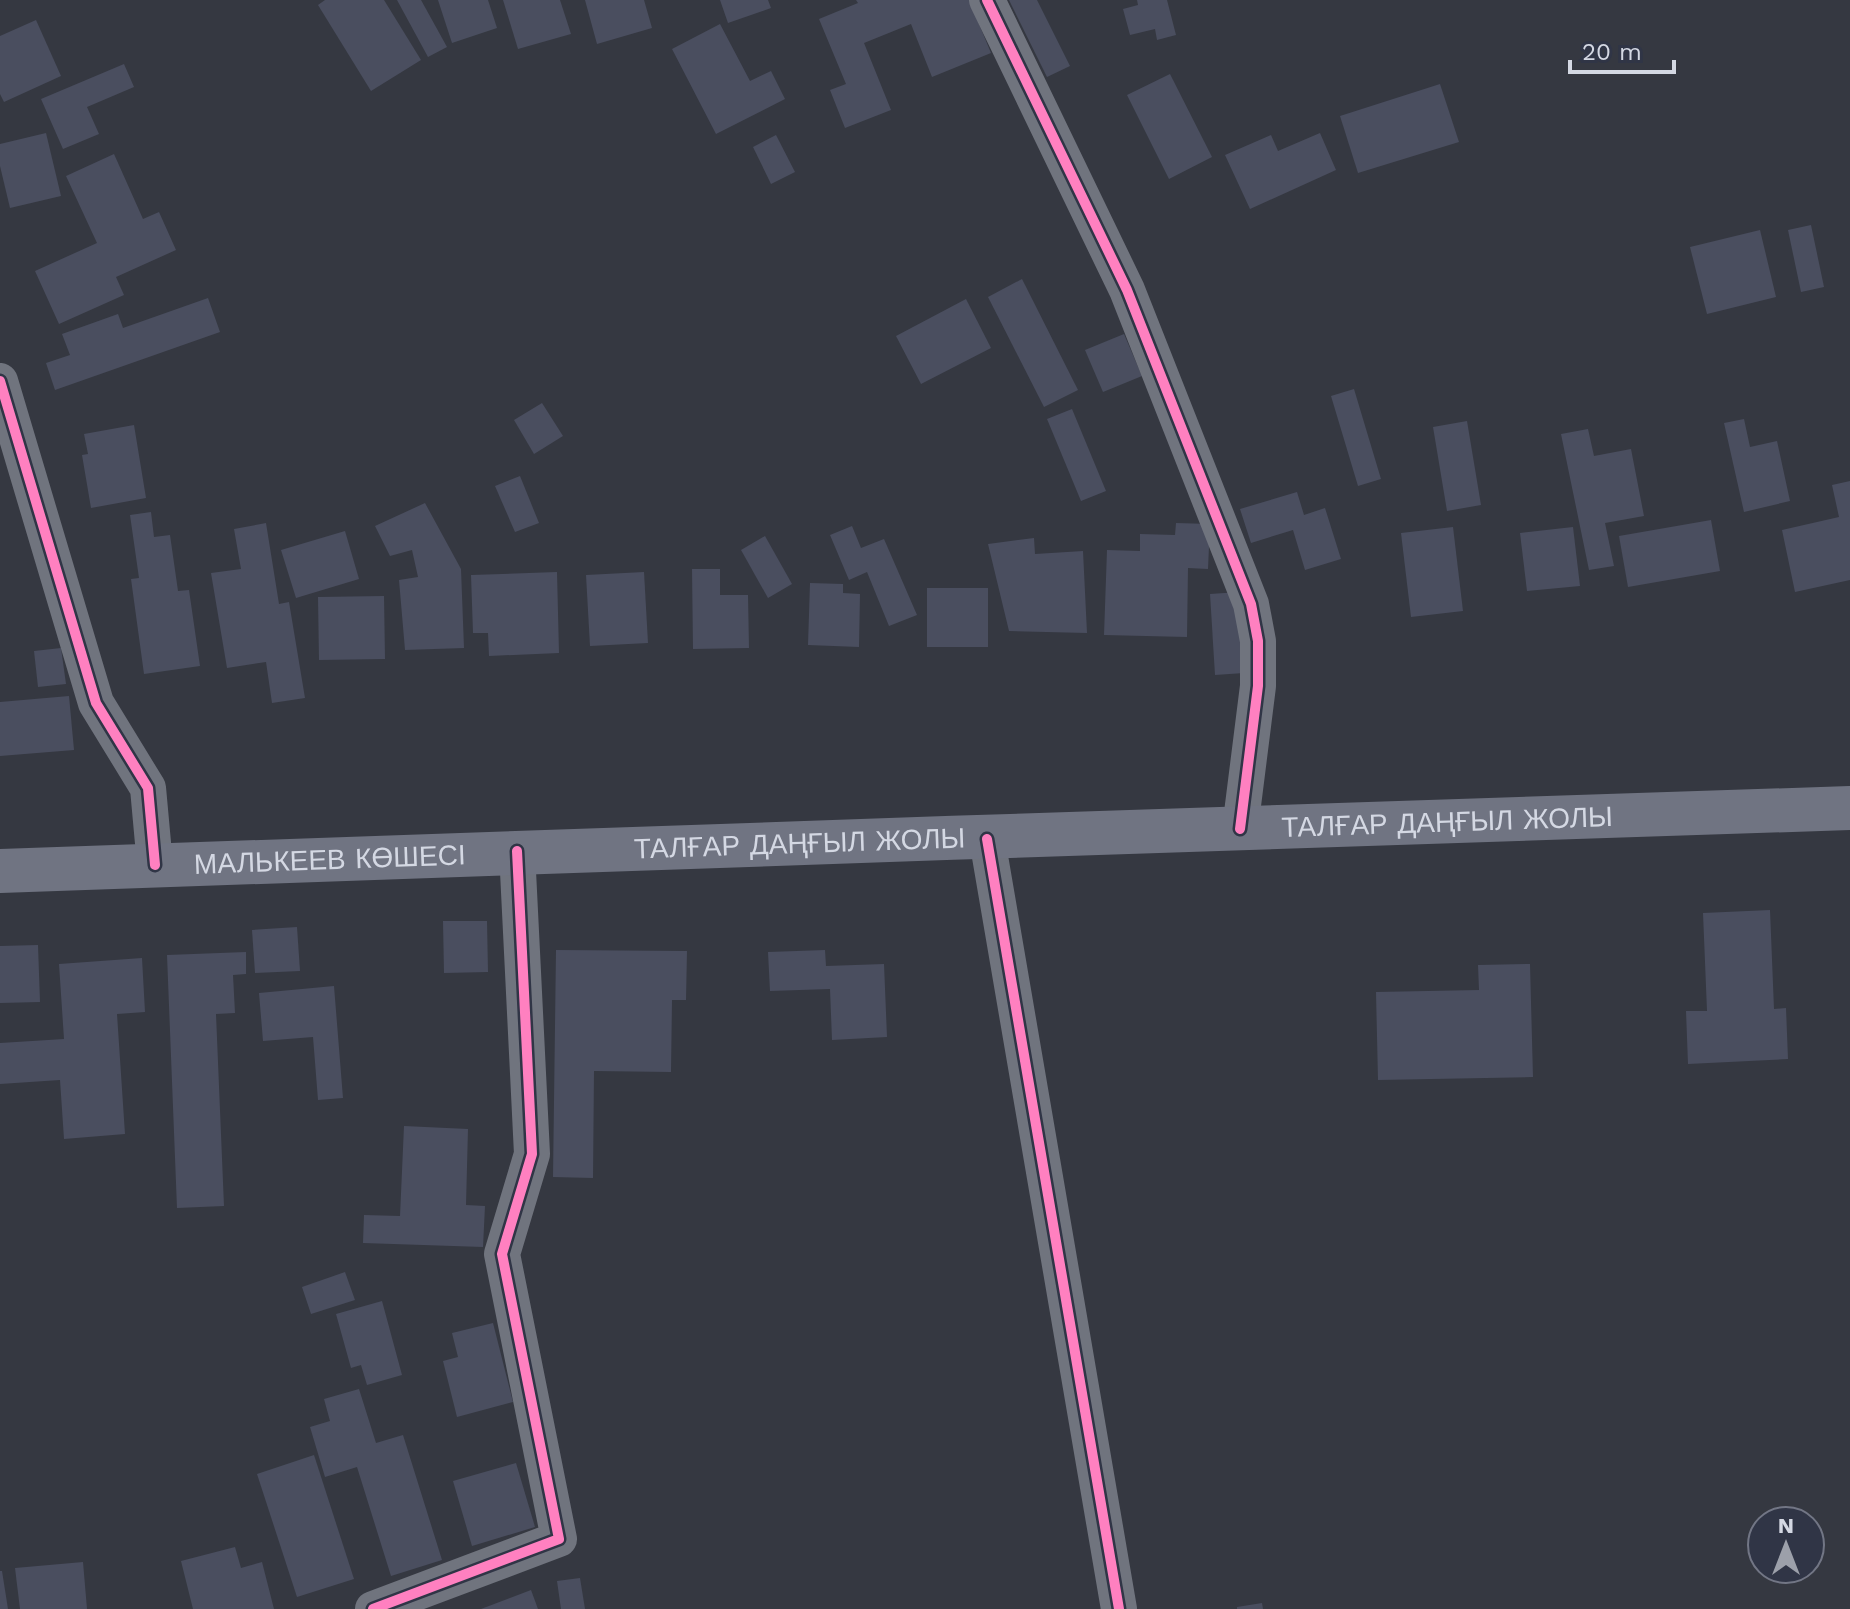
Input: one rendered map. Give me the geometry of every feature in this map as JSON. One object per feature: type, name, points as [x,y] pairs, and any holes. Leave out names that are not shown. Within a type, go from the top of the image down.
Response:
[{"type":"main road","name":"ТАЛҒАР ДАҢҒЫЛ ЖОЛЫ","points":[[517,851],[987,839],[1850,808]]},
{"type":"main road","name":"МАЛЬКЕЕВ КӨШЕСІ","points":[[0,871],[517,851]]},
{"type":"street","points":[[987,0],[1127,290],[1251,604],[1258,641],[1258,686],[1240,829]]},
{"type":"street","points":[[0,381],[96,703],[148,788],[155,865]]},
{"type":"street","points":[[987,839],[1119,1609]]},
{"type":"street","points":[[373,1609],[559,1539],[502,1254],[532,1154],[517,851]]},
{"type":"building","points":[[325,0],[384,0],[421,60],[371,91],[318,5]]},
{"type":"building","points":[[397,0],[421,0],[447,47],[428,57]]},
{"type":"building","points":[[438,0],[488,0],[497,28],[452,43]]},
{"type":"building","points":[[503,0],[560,0],[571,34],[518,49]]},
{"type":"building","points":[[585,0],[644,0],[652,28],[597,44]]},
{"type":"building","points":[[720,0],[768,0],[771,8],[728,23]]},
{"type":"building","points":[[856,0],[969,0],[991,53],[932,77],[911,24],[864,43],[891,110],[845,128],[830,90],[846,84],[819,19],[858,3]]},
{"type":"building","points":[[1009,0],[1037,0],[1070,66],[1047,77]]},
{"type":"building","points":[[1137,0],[1167,0],[1176,35],[1157,40],[1155,29],[1130,35],[1123,9],[1138,5]]},
{"type":"building","points":[[36,20],[61,76],[4,102],[0,94],[0,36]]},
{"type":"building","points":[[720,24],[750,81],[771,71],[785,99],[716,134],[672,49]]},
{"type":"building","points":[[124,64],[134,87],[87,107],[99,134],[63,149],[41,99]]},
{"type":"building","points":[[1170,74],[1212,157],[1169,179],[1127,95]]},
{"type":"building","points":[[1440,84],[1459,142],[1358,173],[1340,116]]},
{"type":"building","points":[[46,133],[61,196],[10,208],[0,166],[0,144]]},
{"type":"building","points":[[1320,133],[1336,170],[1250,209],[1225,155],[1271,135],[1278,151]]},
{"type":"building","points":[[776,135],[795,172],[771,184],[753,147]]},
{"type":"building","points":[[114,154],[143,219],[159,212],[176,250],[116,277],[124,295],[59,324],[35,271],[97,243],[66,176]]},
{"type":"building","points":[[1811,225],[1824,287],[1801,292],[1788,230]]},
{"type":"building","points":[[1760,230],[1776,297],[1707,314],[1690,247]]},
{"type":"building","points":[[1022,279],[1078,390],[1044,407],[988,297]]},
{"type":"building","points":[[208,298],[220,332],[55,390],[46,363],[70,355],[62,334],[118,314],[123,328]]},
{"type":"building","points":[[966,299],[991,348],[921,384],[896,336]]},
{"type":"building","points":[[1124,334],[1142,376],[1103,392],[1085,350]]},
{"type":"building","points":[[1354,389],[1381,479],[1358,486],[1331,396]]},
{"type":"building","points":[[542,403],[563,436],[534,454],[514,420]]},
{"type":"building","points":[[1072,409],[1106,491],[1081,501],[1047,419]]},
{"type":"building","points":[[1744,419],[1750,447],[1777,441],[1790,501],[1744,512],[1724,423]]},
{"type":"building","points":[[1467,421],[1481,505],[1447,511],[1433,427]]},
{"type":"building","points":[[134,425],[146,498],[91,508],[82,455],[88,454],[84,434]]},
{"type":"building","points":[[1588,429],[1594,456],[1631,449],[1644,516],[1605,523],[1614,566],[1589,570],[1561,434]]},
{"type":"building","points":[[520,476],[539,523],[515,532],[495,486]]},
{"type":"building","points":[[1850,481],[1850,580],[1795,592],[1782,530],[1839,517],[1832,485]]},
{"type":"building","points":[[1297,492],[1304,515],[1325,508],[1341,559],[1305,570],[1293,530],[1251,543],[1240,509]]},
{"type":"building","points":[[425,503],[461,569],[464,648],[405,650],[399,580],[418,577],[412,550],[390,556],[375,526]]},
{"type":"building","points":[[151,512],[154,537],[170,535],[178,591],[189,590],[200,666],[144,674],[131,579],[139,578],[130,515]]},
{"type":"building","points":[[1711,520],[1720,571],[1628,587],[1619,536]]},
{"type":"building","points":[[266,523],[279,604],[289,602],[305,698],[272,703],[266,662],[227,668],[211,573],[241,569],[234,529]]},
{"type":"building","points":[[1176,523],[1210,524],[1208,569],[1188,568],[1187,637],[1104,635],[1107,550],[1140,551],[1140,534],[1175,535]]},
{"type":"building","points":[[852,526],[861,548],[884,539],[917,615],[889,626],[867,572],[849,580],[830,535]]},
{"type":"building","points":[[1453,527],[1463,611],[1411,617],[1401,533]]},
{"type":"building","points":[[1573,527],[1580,586],[1527,591],[1520,533]]},
{"type":"building","points":[[345,531],[359,579],[296,598],[281,550]]},
{"type":"building","points":[[765,536],[792,584],[768,598],[741,550]]},
{"type":"building","points":[[1034,538],[1035,554],[1083,551],[1087,633],[1009,631],[988,544]]},
{"type":"building","points":[[692,569],[720,569],[720,595],[748,595],[749,648],[693,649]]},
{"type":"building","points":[[557,572],[559,653],[489,656],[488,633],[473,633],[471,575]]},
{"type":"building","points":[[644,572],[648,643],[590,646],[586,575]]},
{"type":"building","points":[[810,583],[843,584],[843,593],[860,594],[859,647],[808,645]]},
{"type":"building","points":[[927,588],[988,588],[988,647],[927,647]]},
{"type":"building","points":[[1239,592],[1244,673],[1215,675],[1210,594]]},
{"type":"building","points":[[384,596],[385,659],[319,660],[318,597]]},
{"type":"building","points":[[61,648],[66,684],[38,687],[34,651]]},
{"type":"building","points":[[69,696],[74,750],[0,756],[0,702]]},
{"type":"building","points":[[1770,910],[1774,1009],[1786,1008],[1788,1059],[1688,1064],[1686,1011],[1707,1011],[1703,913]]},
{"type":"building","points":[[443,921],[487,921],[488,972],[444,973]]},
{"type":"building","points":[[297,927],[300,971],[255,973],[252,930]]},
{"type":"building","points":[[38,945],[40,1002],[0,1003],[0,946]]},
{"type":"building","points":[[556,950],[687,951],[686,1000],[672,1000],[671,1072],[594,1071],[593,1178],[553,1177]]},
{"type":"building","points":[[825,950],[826,966],[884,964],[887,1037],[832,1040],[830,989],[770,991],[768,952]]},
{"type":"building","points":[[246,952],[246,974],[233,975],[235,1013],[216,1014],[224,1206],[177,1208],[167,955]]},
{"type":"building","points":[[142,958],[145,1012],[117,1014],[125,1134],[64,1139],[60,1080],[0,1084],[0,1043],[64,1039],[59,964]]},
{"type":"building","points":[[1530,964],[1533,1077],[1378,1080],[1376,992],[1479,990],[1478,965]]},
{"type":"building","points":[[334,986],[343,1098],[318,1100],[313,1037],[263,1041],[259,993]]},
{"type":"building","points":[[404,1126],[468,1129],[466,1205],[485,1206],[483,1247],[363,1243],[364,1215],[400,1216]]},
{"type":"building","points":[[345,1272],[355,1300],[311,1314],[302,1287]]},
{"type":"building","points":[[382,1301],[402,1375],[367,1385],[361,1365],[351,1368],[336,1314]]},
{"type":"building","points":[[493,1323],[513,1402],[457,1417],[443,1361],[458,1357],[452,1333]]},
{"type":"building","points":[[359,1389],[376,1443],[403,1435],[442,1560],[391,1576],[357,1467],[325,1477],[310,1427],[330,1421],[324,1399]]},
{"type":"building","points":[[314,1455],[354,1579],[297,1597],[257,1474]]},
{"type":"building","points":[[516,1463],[535,1527],[472,1546],[453,1481]]},
{"type":"building","points":[[235,1547],[241,1568],[262,1562],[274,1609],[193,1609],[181,1561]]},
{"type":"building","points":[[83,1562],[87,1609],[20,1609],[15,1568]]},
{"type":"building","points":[[2,1571],[8,1609],[0,1609]]},
{"type":"building","points":[[580,1578],[585,1609],[561,1609],[557,1581]]},
{"type":"building","points":[[531,1590],[538,1609],[481,1609]]},
{"type":"building","points":[[1262,1603],[1263,1609],[1237,1609],[1237,1607]]},
{"type":"cycle path","points":[[987,0],[1127,290],[1251,604],[1258,641],[1258,686],[1240,829]]},
{"type":"cycle path","points":[[0,381],[96,703],[148,788],[155,865]]},
{"type":"cycle path","points":[[987,839],[1119,1609]]},
{"type":"cycle path","points":[[373,1609],[559,1539],[502,1254],[532,1154],[517,851]]}]
